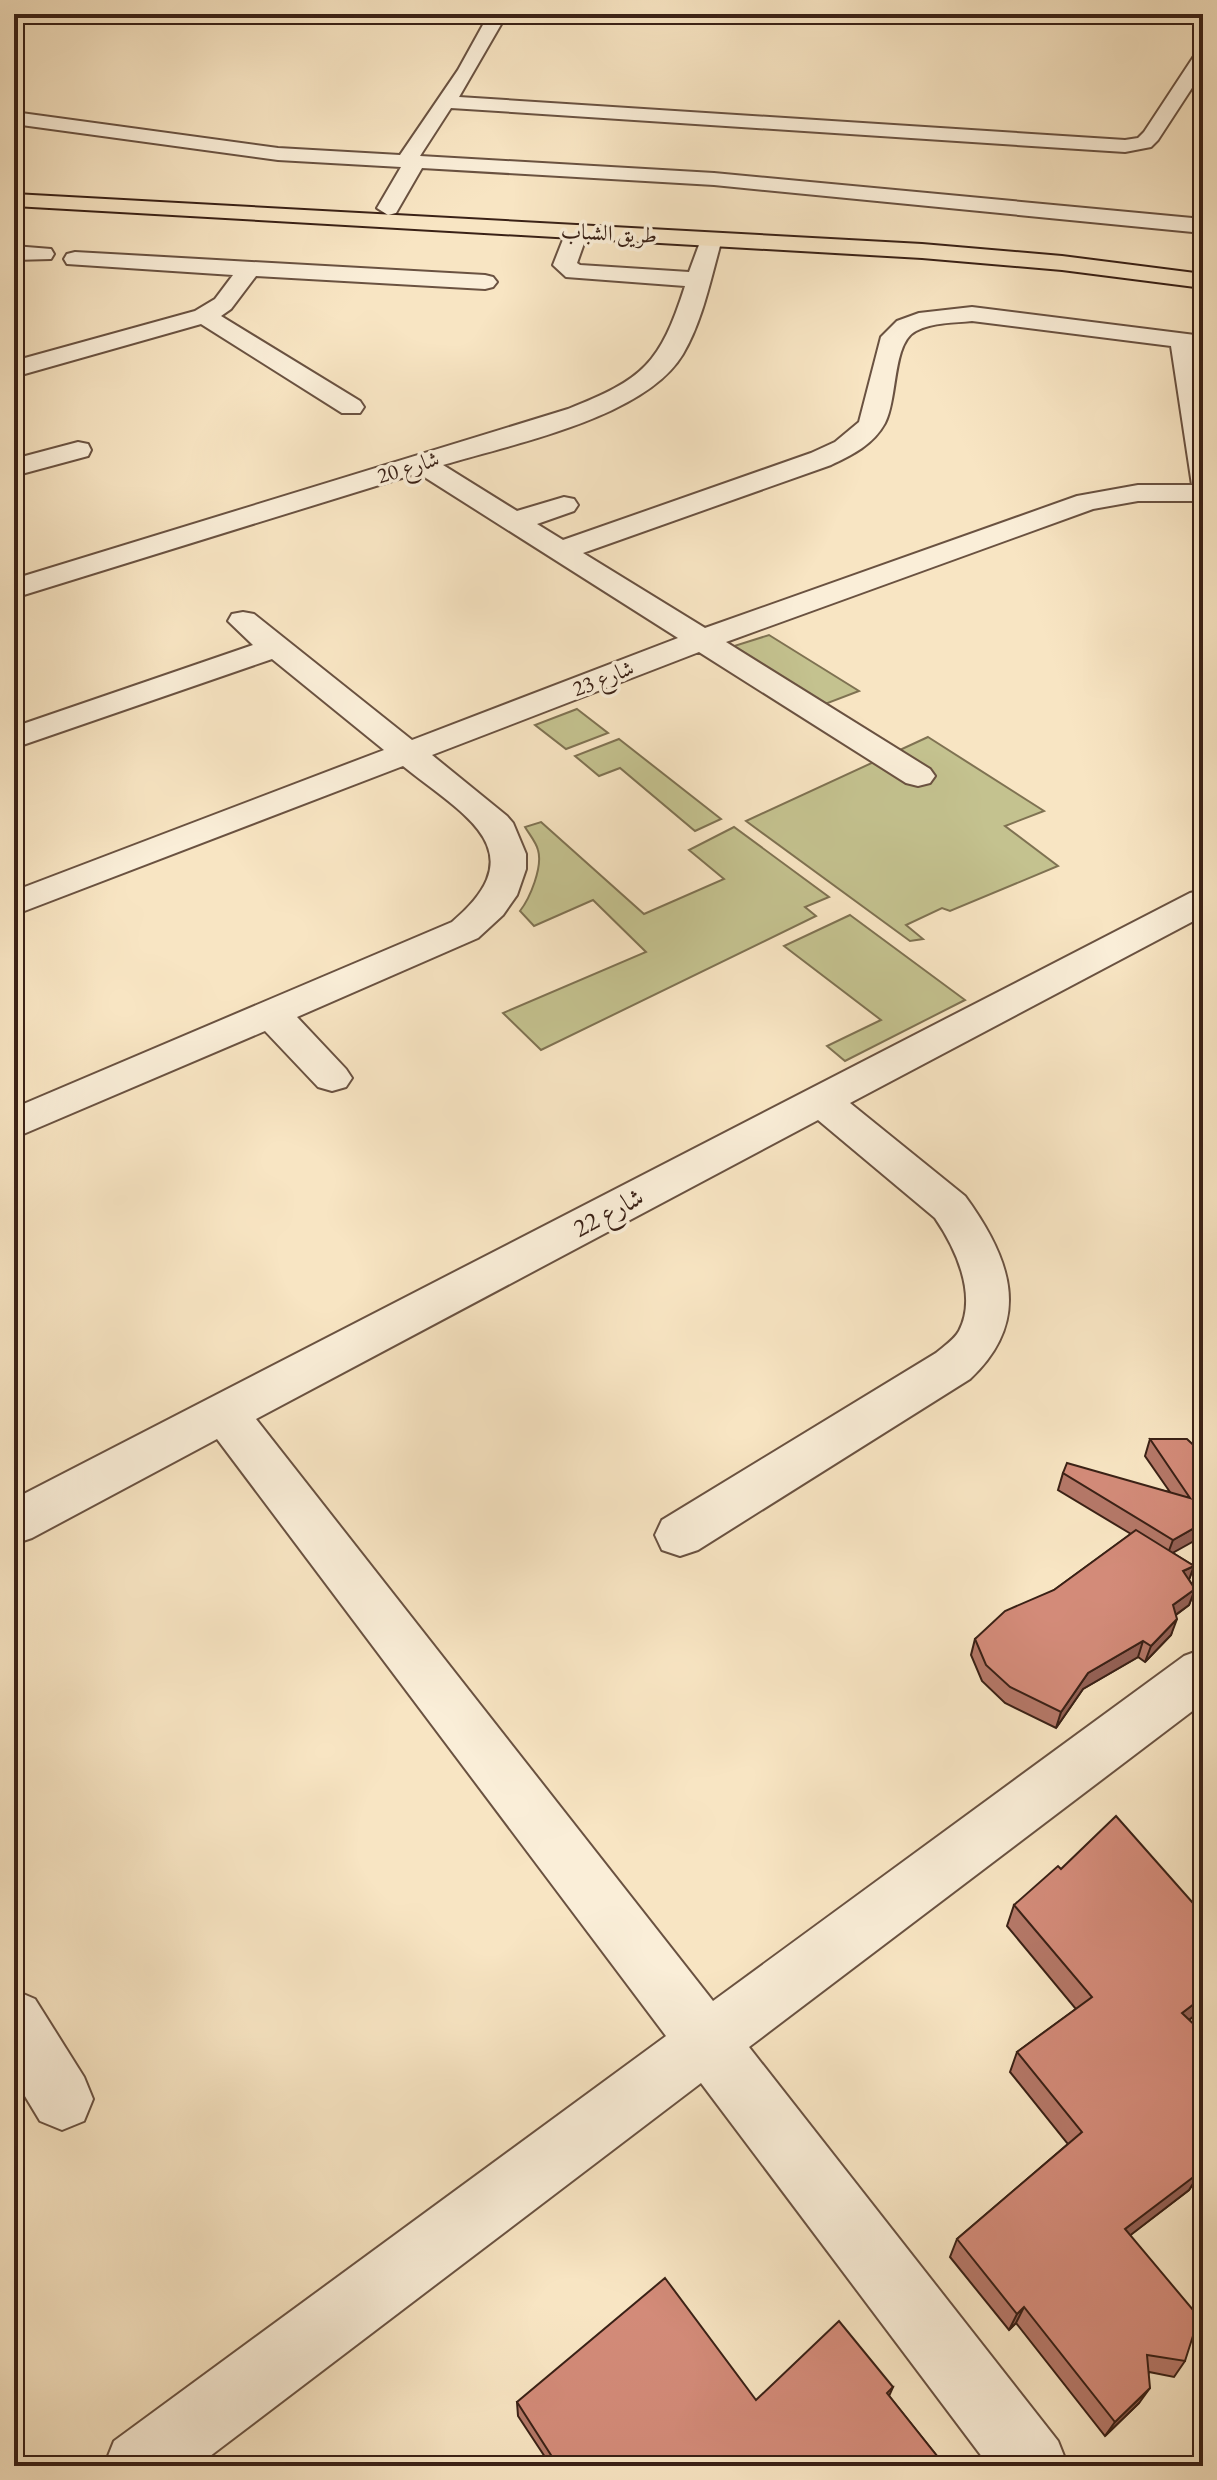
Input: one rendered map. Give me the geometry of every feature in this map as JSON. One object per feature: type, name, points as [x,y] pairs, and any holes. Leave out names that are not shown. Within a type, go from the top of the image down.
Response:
[{"type":"main road","name":"طريق الشباب","points":[[15,198],[388,208],[995,242],[1203,265]]},
{"type":"main road","name":"طريق الشباب","points":[[15,198],[992,256],[1203,281]]},
{"type":"street","points":[[388,14],[497,16]]},
{"type":"street","points":[[388,208],[410,161],[497,16]]},
{"type":"street","points":[[445,102],[1125,146],[1144,143],[1151,136],[1203,57]]},
{"type":"street","points":[[14,118],[217,148],[699,177],[1203,226]]},
{"type":"street","points":[[577,232],[565,265],[574,272],[697,280]]},
{"type":"street","name":"شارع 20","points":[[14,589],[577,415],[639,385],[670,355],[711,239]]},
{"type":"street","points":[[14,253],[43,254]]},
{"type":"street","points":[[75,259],[485,282]]},
{"type":"street","points":[[14,369],[204,316],[223,304],[249,269]]},
{"type":"street","points":[[560,551],[850,446],[876,420],[893,337],[916,322],[942,316],[988,315],[1193,341],[1203,481]]},
{"type":"street","points":[[204,316],[351,407]]},
{"type":"street","points":[[14,468],[78,450]]},
{"type":"street","points":[[421,463],[918,776]]},
{"type":"street","name":"شارع 23","points":[[14,904],[702,640],[1087,502],[1138,493],[1203,493]]},
{"type":"street","points":[[514,522],[564,505]]},
{"type":"street","points":[[14,1124],[465,930],[482,917],[505,886],[509,854],[504,837],[495,823],[243,621]]},
{"type":"street","points":[[14,738],[277,647]]},
{"type":"street","name":"شارع 22","points":[[14,1523],[1203,901]]},
{"type":"street","points":[[271,1014],[332,1078]]},
{"type":"street","points":[[680,1535],[953,1366],[977,1343],[985,1319],[987,1295],[984,1270],[965,1227],[950,1207],[821,1101]]},
{"type":"street","points":[[224,1413],[1033,2466]]},
{"type":"street","points":[[139,2466],[1203,1672]]},
{"type":"street","points":[[14,2020],[62,2099]]},
{"type":"shaded area","points":[[769,635],[859,691],[820,706],[731,647]]},
{"type":"shaded area","points":[[577,709],[608,733],[566,749],[535,725]]},
{"type":"shaded area","points":[[928,737],[1044,811],[1005,826],[1058,866],[950,911],[942,908],[906,925],[923,939],[910,941],[746,821]]},
{"type":"shaded area","points":[[619,739],[721,819],[695,831],[620,768],[599,776],[575,756]]},
{"type":"shaded area","points":[[541,822],[644,914],[724,879],[689,850],[734,827],[829,897],[805,907],[816,916],[541,1050],[503,1013],[646,952],[593,900],[534,926],[520,911],[528,898],[539,865],[537,847],[525,827]]},
{"type":"shaded area","points":[[850,915],[965,1000],[845,1061],[827,1046],[881,1020],[784,946]]},
{"type":"building","points":[[1150,1439],[1187,1439],[1203,1454],[1203,1523],[1173,1540],[1063,1473],[1067,1463],[1190,1498]]},
{"type":"building","points":[[1136,1530],[1194,1566],[1183,1571],[1195,1589],[1173,1605],[1177,1619],[1151,1646],[1143,1641],[1088,1673],[1061,1712],[1010,1687],[986,1665],[975,1639],[1005,1611],[1054,1590]]},
{"type":"building","points":[[1116,1816],[1200,1911],[1203,1908],[1203,1997],[1182,2013],[1203,2033],[1203,2164],[1200,2172],[1125,2229],[1199,2317],[1185,2361],[1147,2355],[1150,2388],[1115,2422],[1024,2307],[1017,2314],[957,2239],[1082,2132],[1017,2052],[1092,1997],[1014,1905],[1058,1866],[1061,1869]]},
{"type":"building","points":[[665,2278],[756,2400],[839,2321],[893,2387],[887,2393],[945,2466],[558,2466],[517,2402]]}]
